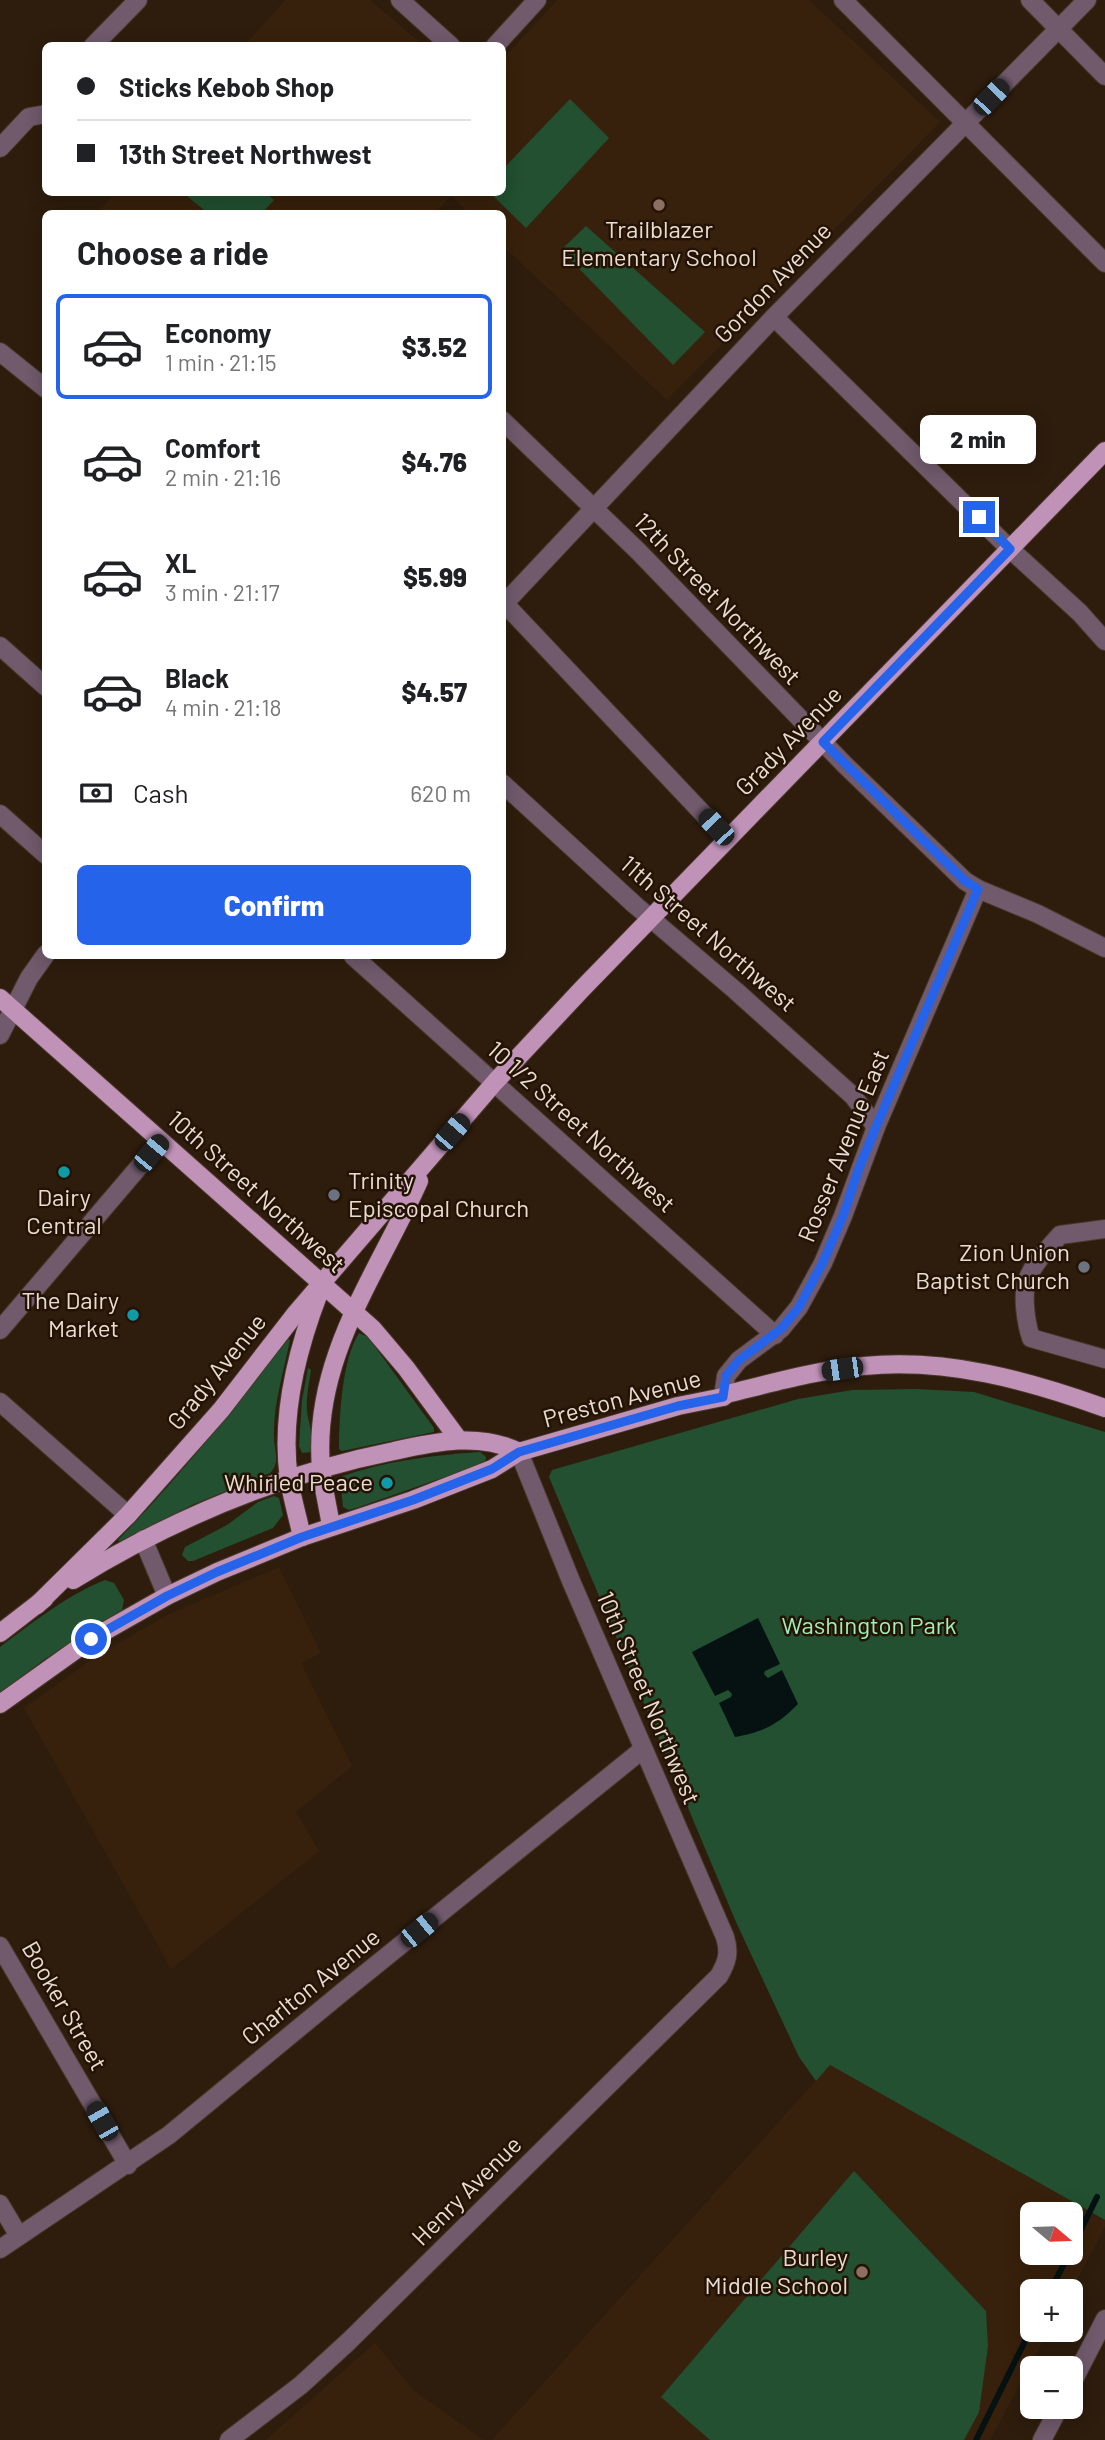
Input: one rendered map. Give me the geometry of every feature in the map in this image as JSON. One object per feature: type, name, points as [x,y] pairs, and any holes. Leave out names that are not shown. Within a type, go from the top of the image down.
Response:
[{"type":"main road","name":"Grady Avenue","points":[[37,1605],[128,1515],[221,1410],[296,1312],[495,1082],[1105,451]]},
{"type":"main road","name":"10th Street Northwest","points":[[0,998],[353,1311],[406,1368],[459,1440]]},
{"type":"main road","name":"Grady Avenue","points":[[331,1526],[321,1468],[321,1433],[331,1369],[353,1311],[402,1218],[428,1161]]},
{"type":"main road","points":[[302,1537],[289,1478],[287,1451],[292,1392],[302,1342],[322,1283]]},
{"type":"main road","name":"Preston Avenue","points":[[0,1704],[91,1639],[167,1596],[217,1572],[331,1526],[413,1500],[492,1469],[519,1452],[678,1406],[820,1372],[910,1364],[956,1367],[1001,1375],[1105,1408]]},
{"type":"main road","name":"Preston Avenue","points":[[0,1633],[98,1564],[144,1539],[243,1494],[321,1468],[392,1451],[459,1440],[505,1445],[519,1452]]},
{"type":"street","points":[[97,42],[138,0]]},
{"type":"street","points":[[400,0],[447,42]]},
{"type":"street","points":[[499,42],[537,0]]},
{"type":"street","points":[[843,0],[1105,263]]},
{"type":"street","points":[[1030,0],[1105,76]]},
{"type":"street","name":"Gordon Avenue","points":[[506,602],[867,220],[1087,0]]},
{"type":"street","points":[[0,148],[29,117],[42,115]]},
{"type":"street","points":[[774,317],[1010,549],[1080,613],[1105,641]]},
{"type":"street","points":[[0,352],[42,386]]},
{"type":"street","name":"12th Street Northwest","points":[[506,424],[638,551],[823,742],[965,881],[1105,948]]},
{"type":"street","points":[[506,608],[727,839]]},
{"type":"street","points":[[0,646],[42,683]]},
{"type":"street","name":"11th Street Northwest","points":[[506,787],[853,1096],[876,1127]]},
{"type":"street","points":[[0,814],[42,851]]},
{"type":"street","name":"Rosser Avenue East","points":[[723,1397],[726,1376],[739,1360],[775,1335],[799,1307],[823,1262],[876,1127],[978,889]]},
{"type":"street","points":[[0,1035],[29,978],[42,959]]},
{"type":"street","name":"10 1/2 Street Northwest","points":[[356,959],[775,1335]]},
{"type":"street","points":[[0,1330],[161,1140]]},
{"type":"street","points":[[1105,1229],[1060,1235],[1027,1281],[1026,1321],[1031,1338],[1105,1359]]},
{"type":"street","points":[[0,1402],[128,1515]]},
{"type":"street","name":"10th Street Northwest","points":[[519,1452],[642,1750],[725,1937],[729,1949],[727,1964]]},
{"type":"street","points":[[144,1539],[167,1596]]},
{"type":"street","name":"Charlton Avenue","points":[[0,2249],[169,2136],[642,1750]]},
{"type":"street","name":"Booker Street","points":[[0,1945],[128,2165]]},
{"type":"street","name":"Henry Avenue","points":[[229,2440],[301,2385],[348,2343],[719,1976],[727,1964]]},
{"type":"street","points":[[0,2204],[19,2236]]},
{"type":"street","points":[[1083,2362],[1105,2319]]},
{"type":"street","points":[[1042,2440],[1053,2419]]},
{"type":"shaded area","points":[[285,0],[370,0],[419,42],[248,42]]},
{"type":"shaded area","name":"Trailblazer Elementary School","points":[[557,0],[809,0],[940,122],[667,400],[506,249],[506,210],[466,210],[451,196],[506,196],[506,56]]},
{"type":"shaded area","name":"Trailblazer Elementary School","points":[[112,196],[451,196],[438,210],[100,210]]},
{"type":"shaded area","points":[[279,1567],[321,1653],[301,1663],[352,1766],[296,1812],[319,1851],[171,1969],[24,1708],[98,1655],[167,1615]]},
{"type":"shaded area","points":[[758,1618],[780,1664],[764,1674],[768,1678],[782,1670],[798,1704],[770,1726],[735,1737],[719,1703],[732,1694],[728,1690],[715,1696],[692,1652]]},
{"type":"shaded area","name":"Burley Middle School","points":[[830,2065],[1073,2202],[1020,2202],[1020,2265],[1083,2265],[1083,2208],[1105,2220],[1105,2227],[1077,2279],[1020,2279],[1020,2342],[1043,2342],[1035,2356],[1020,2356],[1020,2384],[990,2440],[492,2440]]},
{"type":"shaded area","points":[[375,2343],[414,2391],[484,2440],[266,2440]]},
{"type":"green space","points":[[570,99],[609,138],[526,228],[493,196],[506,196],[506,166]]},
{"type":"green space","points":[[187,196],[269,196],[274,200],[265,210],[204,210]]},
{"type":"green space","points":[[586,226],[705,332],[673,365],[561,250]]},
{"type":"green space","points":[[359,1333],[368,1337],[434,1428],[434,1432],[342,1451],[339,1449],[345,1373]]},
{"type":"green space","points":[[288,1339],[290,1340],[275,1413],[276,1461],[270,1473],[192,1505],[120,1542],[118,1540],[185,1467]]},
{"type":"green space","points":[[308,1368],[311,1370],[307,1411],[312,1447],[311,1452],[302,1453],[299,1446],[302,1400]]},
{"type":"green space","name":"Washington Park","points":[[852,1390],[974,1392],[1105,1432],[1105,2220],[1083,2208],[1083,2202],[1073,2202],[830,2065],[816,2081],[799,2057],[736,1922],[549,1477],[552,1470],[798,1399]]},
{"type":"green space","points":[[480,1452],[486,1457],[485,1463],[359,1507],[349,1510],[343,1507],[340,1477],[409,1460]]},
{"type":"green space","points":[[274,1496],[279,1498],[283,1515],[273,1528],[193,1561],[188,1561],[182,1555],[185,1547],[227,1525],[258,1502]]},
{"type":"green space","points":[[105,1580],[114,1583],[124,1600],[122,1610],[45,1659],[0,1693],[0,1647],[64,1601]]},
{"type":"green space","points":[[854,2171],[986,2311],[988,2346],[979,2412],[964,2440],[710,2440],[661,2397]]},
{"type":"waterway","points":[[1083,2226],[1097,2197]]},
{"type":"waterway","points":[[1056,2279],[1063,2265]]},
{"type":"waterway","points":[[976,2440],[1025,2342]]},
{"type":"place","name":"Trailblazer Elementary School","points":[[659,205]]},
{"type":"place","name":"Dairy Central","points":[[64,1172]]},
{"type":"place","name":"Trinity Episcopal Church","points":[[334,1195]]},
{"type":"place","name":"Zion Union Baptist Church","points":[[1084,1267]]},
{"type":"place","name":"The Dairy Market","points":[[133,1315]]},
{"type":"place","name":"Whirled Peace","points":[[387,1483]]},
{"type":"place","name":"Burley Middle School","points":[[862,2272]]},
{"type":"route","points":[[91,1639],[167,1596],[217,1572],[331,1526],[413,1500],[492,1469],[519,1452],[678,1406],[723,1397],[726,1376],[739,1360],[775,1335],[799,1307],[843,1216],[859,1168],[978,889],[965,881],[823,742],[1010,549],[979,517]]}]
